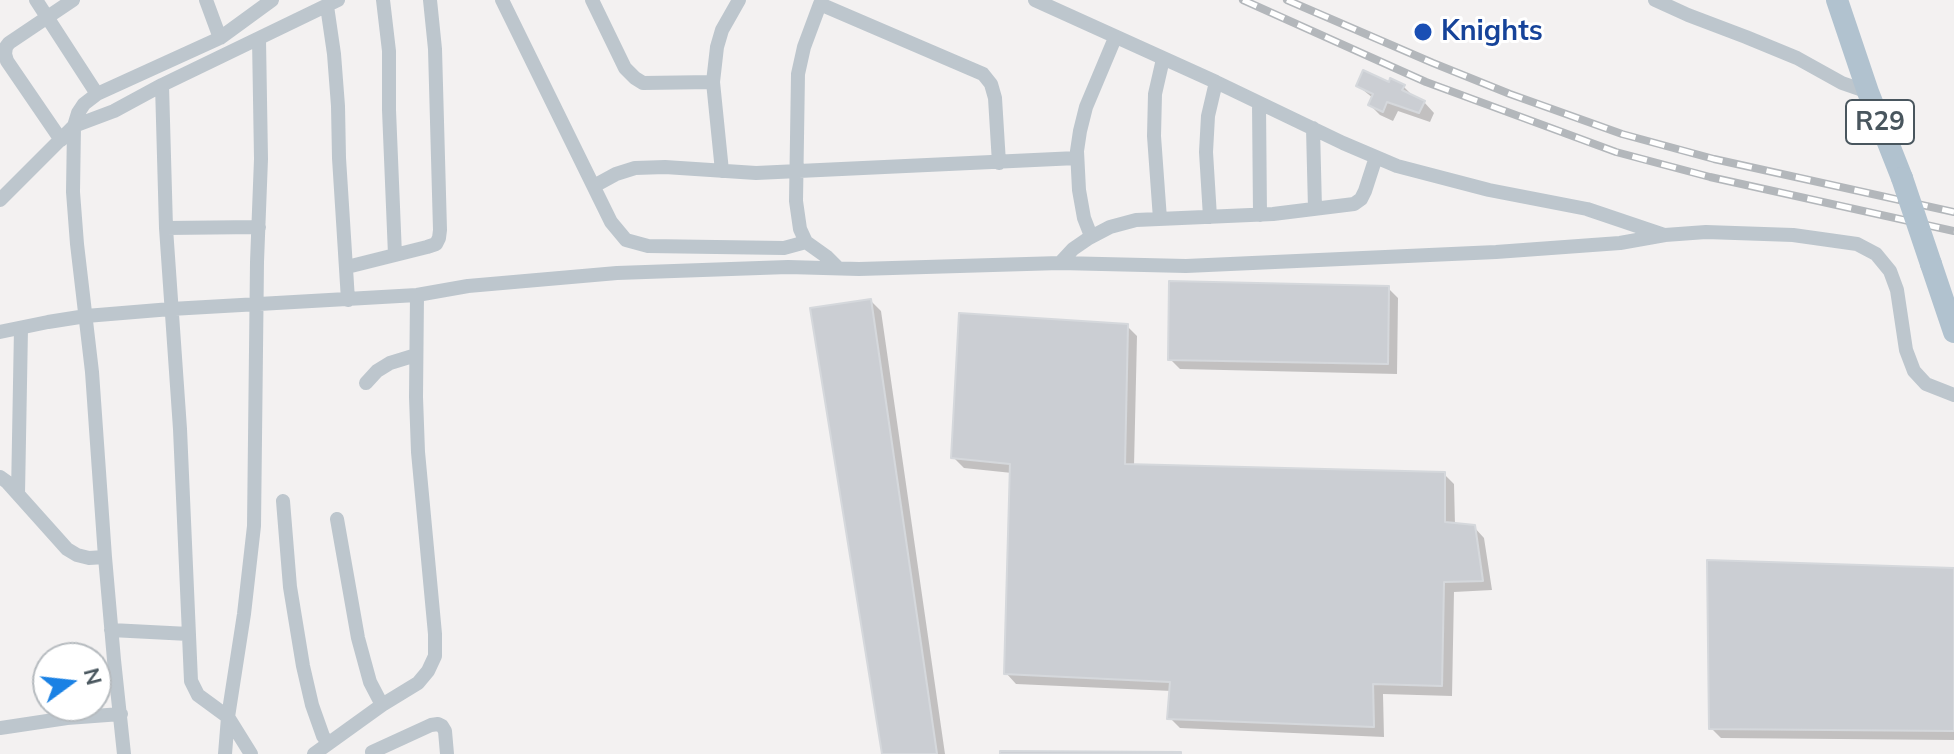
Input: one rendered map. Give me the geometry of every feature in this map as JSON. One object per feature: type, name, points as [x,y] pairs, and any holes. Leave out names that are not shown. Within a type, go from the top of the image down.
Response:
[{"type":"main road","name":"R29","points":[[1837,0],[1954,332]]},
{"type":"street","points":[[36,0],[97,94]]},
{"type":"street","points":[[61,140],[5,54],[9,43],[73,0]]},
{"type":"street","points":[[206,0],[220,38]]},
{"type":"street","points":[[124,754],[111,630],[92,372],[77,244],[73,192],[74,126],[84,104],[97,94],[220,38],[272,0]]},
{"type":"street","points":[[383,0],[389,51],[395,255]]},
{"type":"street","points":[[347,267],[436,244],[440,230],[435,49],[430,0]]},
{"type":"street","points":[[502,0],[611,222],[626,240],[648,246],[784,248],[806,242]]},
{"type":"street","points":[[592,0],[625,68],[635,78],[643,83],[713,82]]},
{"type":"street","points":[[722,171],[713,82],[722,30],[739,0]]},
{"type":"street","points":[[1035,0],[1397,166],[1439,178],[1587,209],[1665,235]]},
{"type":"street","points":[[1655,0],[1797,58],[1842,83],[1868,92]]},
{"type":"street","points":[[838,268],[806,242],[800,229],[796,201],[798,74],[817,1],[983,74],[991,84],[995,98],[999,163]]},
{"type":"street","points":[[0,200],[74,126],[114,111],[332,3],[348,300]]},
{"type":"street","points":[[1091,236],[1079,190],[1077,158],[1080,131],[1086,107],[1115,38]]},
{"type":"street","points":[[225,754],[252,556],[255,511],[261,159],[259,39]]},
{"type":"street","points":[[1160,219],[1154,136],[1155,94],[1163,59]]},
{"type":"street","points":[[1210,217],[1206,152],[1208,116],[1216,82]]},
{"type":"street","points":[[162,85],[166,228],[191,681],[198,695],[228,717],[251,754]]},
{"type":"street","points":[[1259,104],[1260,215]]},
{"type":"street","points":[[1313,128],[1315,209]]},
{"type":"street","points":[[1060,263],[1091,236],[1136,220],[1260,215],[1354,204],[1365,191],[1376,157]]},
{"type":"street","points":[[594,186],[635,168],[756,173],[1077,158]]},
{"type":"street","points":[[166,228],[259,227]]},
{"type":"street","points":[[0,332],[86,316],[417,295],[468,286],[617,273],[1060,263],[1186,266],[1481,253],[1620,243],[1706,232],[1793,235],[1857,244],[1876,254],[1890,271],[1897,290],[1906,350],[1914,371],[1926,384],[1954,395]]},
{"type":"street","points":[[314,754],[418,683],[435,656],[418,452],[417,295]]},
{"type":"street","points":[[18,494],[21,328]]},
{"type":"street","points":[[366,383],[390,363],[416,355]]},
{"type":"street","points":[[0,477],[67,549],[89,558],[105,557]]},
{"type":"street","points":[[283,501],[290,587],[303,666],[312,705],[328,743]]},
{"type":"street","points":[[337,519],[358,638],[370,682],[382,705]]},
{"type":"street","points":[[111,630],[189,634]]},
{"type":"street","points":[[0,728],[121,714]]},
{"type":"street","points":[[372,752],[438,724],[445,731],[447,754]]},
{"type":"building","points":[[1363,70],[1389,82],[1390,78],[1405,85],[1402,90],[1425,101],[1419,113],[1387,102],[1383,112],[1368,105],[1373,94],[1356,86]]},
{"type":"building","points":[[1169,281],[1389,286],[1388,364],[1168,360]]},
{"type":"building","points":[[871,299],[937,754],[882,754],[810,308]]},
{"type":"building","points":[[959,313],[1128,324],[1125,464],[1445,472],[1445,522],[1475,525],[1483,581],[1444,582],[1442,686],[1373,684],[1374,727],[1167,719],[1170,682],[1004,674],[1010,464],[951,458]]},
{"type":"building","points":[[1707,560],[1954,568],[1954,731],[1709,729]]},
{"type":"building","points":[[1000,751],[1181,752],[1181,754],[1000,754]]},
{"type":"railway","points":[[1243,0],[1426,82],[1616,152],[1710,177],[1954,231]]},
{"type":"railway","points":[[1287,0],[1510,94],[1622,134],[1714,159],[1954,212]]},
{"type":"place","name":"Knights","points":[[1423,32]]}]
